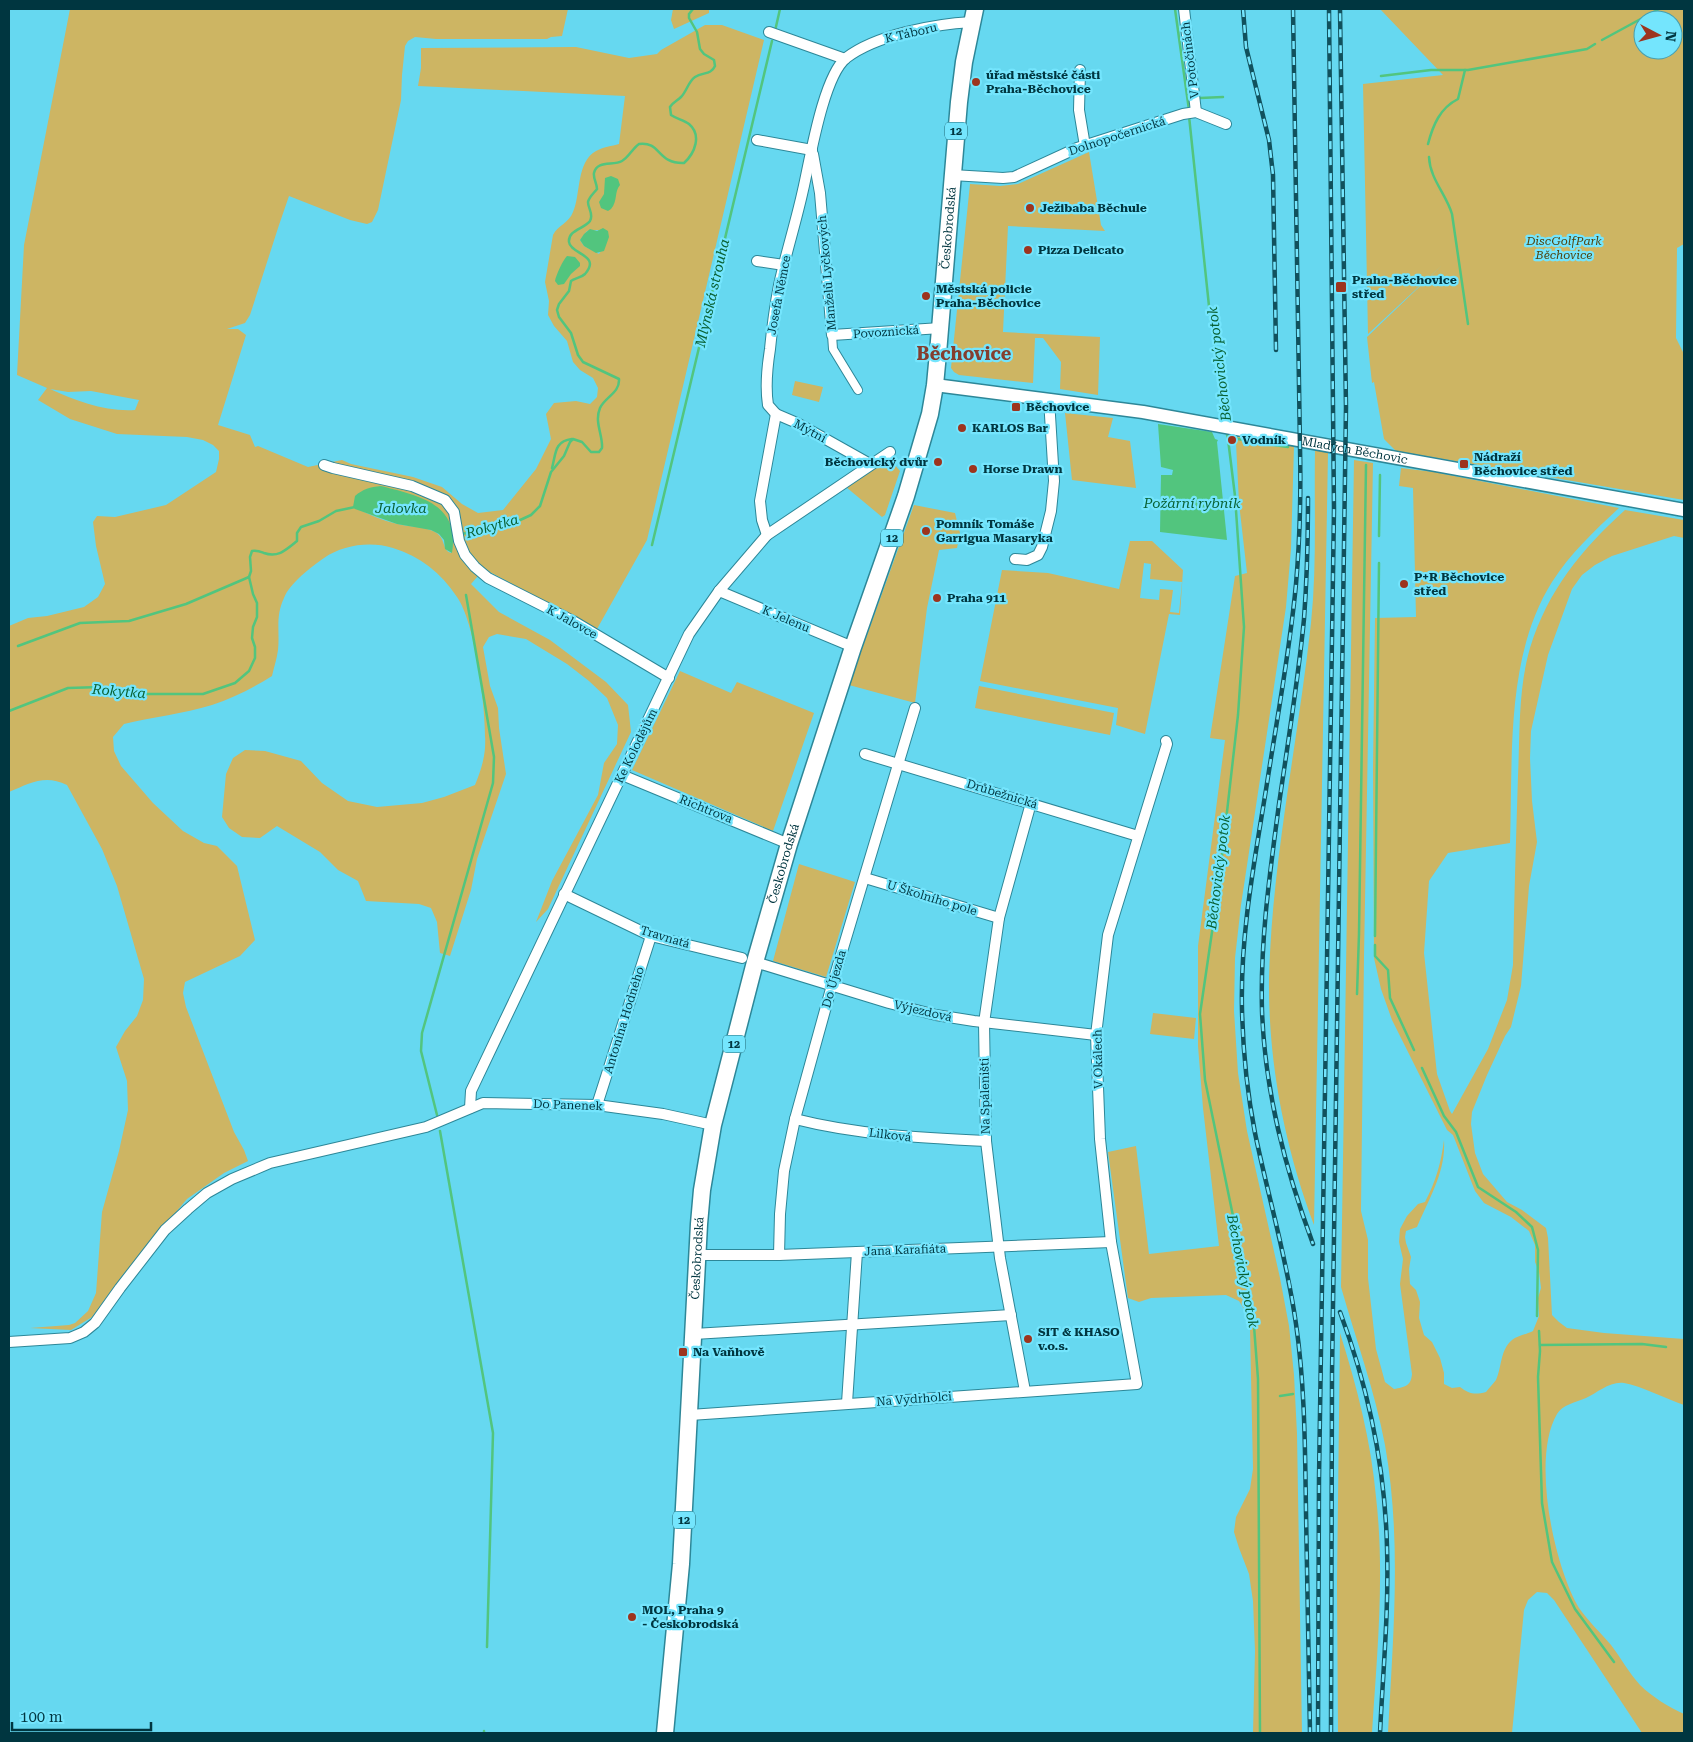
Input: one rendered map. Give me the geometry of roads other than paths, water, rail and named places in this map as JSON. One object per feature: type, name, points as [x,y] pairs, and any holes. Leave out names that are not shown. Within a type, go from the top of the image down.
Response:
[{"type":"main road","name":"Českobrodská","points":[[665,1733],[681,1564],[702,1190],[713,1125],[749,960],[853,647],[906,496],[928,422],[935,385],[941,328],[952,175],[964,62],[974,15]]},
{"type":"street","name":"V Potočinách","points":[[1184,9],[1190,113]]},
{"type":"street","name":"K Táboru","points":[[845,59],[890,36],[944,25],[974,15]]},
{"type":"street","points":[[769,32],[845,59]]},
{"type":"street","name":"Josefa Němce","points":[[776,414],[768,405],[767,373],[779,286],[826,94],[836,72],[845,59]]},
{"type":"street","points":[[1080,70],[1079,110],[1085,146]]},
{"type":"street","points":[[1190,113],[1226,124]]},
{"type":"street","name":"Dolnopočernická","points":[[952,175],[1014,177],[1077,148],[1190,113]]},
{"type":"street","points":[[757,140],[812,150]]},
{"type":"street","name":"Manželů Lyčkových","points":[[812,150],[820,193],[833,349],[858,390]]},
{"type":"street","points":[[757,261],[784,265]]},
{"type":"street","name":"Povoznická","points":[[832,336],[941,328]]},
{"type":"street","name":"Mladých Běchovic","points":[[935,385],[1143,412],[1684,510]]},
{"type":"street","points":[[1014,559],[1027,560],[1038,555],[1044,541],[1051,511],[1054,481],[1049,399]]},
{"type":"street","points":[[767,534],[762,520],[760,501],[776,414]]},
{"type":"street","name":"Mýtní","points":[[776,414],[797,423],[870,464]]},
{"type":"street","name":"Ke Kolodějům","points":[[470,1108],[470,1091],[690,634],[720,591],[767,534],[890,452]]},
{"type":"street","name":"K Jalovce","points":[[324,465],[412,486],[439,496],[450,505],[454,512],[459,541],[465,555],[488,578],[572,621],[669,678]]},
{"type":"street","name":"K Jelenu","points":[[720,591],[853,647]]},
{"type":"street","name":"Do Újezda","points":[[779,1255],[784,1171],[795,1119],[832,985],[915,708]]},
{"type":"street","name":"V Okálech","points":[[1137,1384],[1111,1242],[1100,1139],[1096,1035],[1108,935],[1167,742]]},
{"type":"street","name":"Drůbežnická","points":[[866,754],[1138,836]]},
{"type":"street","name":"Richtrova","points":[[622,775],[789,844]]},
{"type":"street","name":"Na Spáleništi","points":[[1025,1391],[999,1247],[986,1140],[984,1022],[999,918],[1031,803]]},
{"type":"street","name":"U Školního pole","points":[[865,878],[999,918]]},
{"type":"street","name":"Travnatá","points":[[564,894],[651,936],[749,960]]},
{"type":"street","name":"Antonína Hodného","points":[[597,1104],[651,936]]},
{"type":"street","name":"Výjezdová","points":[[749,960],[889,1003],[936,1015],[1096,1035]]},
{"type":"street","name":"Do Panenek","points":[[9,1342],[70,1338],[84,1332],[95,1323],[165,1230],[207,1193],[232,1179],[270,1163],[426,1127],[483,1103],[597,1104],[663,1114],[713,1125]]},
{"type":"street","name":"Lilková","points":[[795,1119],[835,1128],[916,1138],[986,1140]]},
{"type":"street","name":"Jana Karafiáta","points":[[698,1255],[779,1255],[1111,1242]]},
{"type":"street","points":[[847,1403],[857,1252]]},
{"type":"street","points":[[694,1334],[1011,1315]]},
{"type":"street","name":"Na Vydrholci","points":[[690,1414],[1137,1384]]},
{"type":"water","points":[[611,176],[618,179],[620,185],[613,206],[608,211],[601,208],[599,202],[604,194],[605,178]]},
{"type":"water","points":[[603,228],[608,231],[609,237],[604,251],[596,253],[584,246],[580,240],[584,234],[590,229],[597,231]]},
{"type":"water","points":[[567,256],[575,257],[580,266],[564,284],[558,285],[555,281]]},
{"type":"water","name":"Požární rybník","points":[[1158,424],[1212,432],[1215,439],[1218,440],[1227,540],[1160,532],[1161,475],[1172,475],[1173,470],[1161,467]]},
{"type":"water","name":"Jalovka","points":[[381,486],[422,498],[434,504],[443,512],[450,523],[453,536],[452,553],[445,549],[444,540],[439,534],[431,530],[397,524],[353,507],[355,496],[367,489]]},
{"type":"waterway","name":"Rokytka","points":[[462,534],[518,521],[531,515],[540,506],[551,472],[564,456],[573,439],[582,442],[591,452],[599,452],[602,448],[598,413],[602,404],[617,388],[619,379],[583,362],[578,355],[571,333],[559,317],[557,310],[559,304],[569,291],[571,281],[585,274],[590,263],[584,255],[571,246],[569,238],[574,232],[590,221],[591,214],[588,202],[597,189],[594,173],[598,166],[622,161],[639,144],[652,146],[669,160],[684,163],[694,149],[696,139],[693,128],[685,121],[671,115],[670,107],[683,95],[695,77],[711,71],[715,66],[714,60],[700,49],[697,32],[689,18],[689,14],[693,9]]},
{"type":"waterway","name":"Mlýnská strouha","points":[[775,31],[780,9]]},
{"type":"waterway","name":"Běchovický potok","points":[[1175,9],[1189,110]]},
{"type":"waterway","points":[[1602,40],[1659,9]]},
{"type":"waterway","name":"Mlýnská strouha","points":[[652,545],[772,41]]},
{"type":"waterway","points":[[1381,76],[1431,70],[1468,70],[1587,49],[1595,44]]},
{"type":"waterway","points":[[1428,144],[1438,118],[1446,107],[1458,99],[1465,70]]},
{"type":"waterway","points":[[1200,98],[1223,97]]},
{"type":"waterway","name":"Běchovický potok","points":[[1189,116],[1209,306],[1226,423]]},
{"type":"waterway","points":[[1429,157],[1432,172],[1452,214],[1468,324]]},
{"type":"waterway","name":"Běchovický potok","points":[[1227,431],[1235,496],[1244,627],[1238,715],[1218,891],[1200,1014],[1205,1080],[1253,1313],[1258,1379],[1260,1733]]},
{"type":"waterway","points":[[1227,435],[1257,442]]},
{"type":"waterway","points":[[552,468],[559,445],[566,440],[572,439]]},
{"type":"waterway","points":[[1267,444],[1288,447]]},
{"type":"waterway","points":[[1357,994],[1366,465]]},
{"type":"waterway","points":[[1379,536],[1380,475]]},
{"type":"waterway","name":"Rokytka","points":[[9,711],[68,688],[101,687],[130,694],[203,694],[235,683],[249,671],[255,658],[255,647],[252,638],[253,627],[257,617],[257,603],[249,577],[252,551],[278,554],[297,541],[297,533],[301,527],[319,521],[336,511],[355,507]]},
{"type":"waterway","points":[[1375,936],[1379,563]]},
{"type":"waterway","points":[[18,646],[80,623],[129,621],[186,604],[249,577]]},
{"type":"waterway","points":[[437,1115],[421,1051],[422,1033],[493,783],[494,757],[466,595]]},
{"type":"waterway","points":[[1375,945],[1375,956],[1388,970],[1390,998],[1414,1050]]},
{"type":"waterway","points":[[1422,1068],[1444,1116],[1456,1132],[1478,1187],[1516,1212],[1532,1227],[1538,1250],[1537,1316]]},
{"type":"waterway","points":[[440,1131],[493,1433],[487,1647]]},
{"type":"waterway","points":[[1539,1331],[1538,1377],[1542,1503],[1552,1562],[1575,1609],[1614,1662]]},
{"type":"waterway","points":[[1540,1345],[1642,1344],[1666,1347]]},
{"type":"waterway","points":[[1280,1396],[1293,1394]]},
{"type":"railway","points":[[1243,9],[1246,47],[1269,140],[1273,175],[1276,350]]},
{"type":"railway","points":[[1293,9],[1300,515],[1296,584],[1287,657],[1246,922],[1242,1010],[1243,1041],[1252,1118],[1288,1276],[1301,1371],[1305,1441],[1310,1733]]},
{"type":"railway","points":[[1318,1733],[1319,1478],[1334,509],[1329,9]]},
{"type":"railway","points":[[1331,1733],[1332,1374],[1346,407],[1340,9]]},
{"type":"railway","points":[[1308,498],[1304,619],[1269,881],[1264,933],[1262,1011],[1267,1071],[1278,1129],[1285,1158],[1313,1244]]},
{"type":"railway","points":[[1340,1312],[1367,1398],[1379,1457],[1386,1517],[1387,1594],[1380,1733]]},
{"type":"place","name":"úřad městské části Praha-Běchovice","points":[[976,82]]},
{"type":"place","name":"Ježibaba Běchule","points":[[1030,208]]},
{"type":"place","name":"Pizza Delicato","points":[[1028,250]]},
{"type":"place","name":"Praha-Běchovice střed","points":[[1341,287]]},
{"type":"place","name":"Městská policie Praha-Běchovice","points":[[926,296]]},
{"type":"place","name":"Běchovice","points":[[1016,407]]},
{"type":"place","name":"KARLOS Bar","points":[[962,428]]},
{"type":"place","name":"Vodník","points":[[1232,440]]},
{"type":"place","name":"Běchovický dvůr","points":[[938,462]]},
{"type":"place","name":"Nádraží Běchovice střed","points":[[1464,464]]},
{"type":"place","name":"Horse Drawn","points":[[973,469]]},
{"type":"place","name":"Pomník Tomáše Garrigua Masaryka","points":[[926,531]]},
{"type":"place","name":"P+R Běchovice střed","points":[[1404,584]]},
{"type":"place","name":"Praha 911","points":[[937,598]]},
{"type":"place","name":"SIT & KHASO v.o.s.","points":[[1028,1339]]},
{"type":"place","name":"Na Vaňhově","points":[[683,1352]]},
{"type":"place","name":"MOL, Praha 9 - Českobrodská","points":[[632,1617]]},
{"type":"district","name":"Běchovice","points":[[964,354]]},
{"type":"park label","name":"DiscGolfPark Běchovice","points":[[1564,248]]}]
